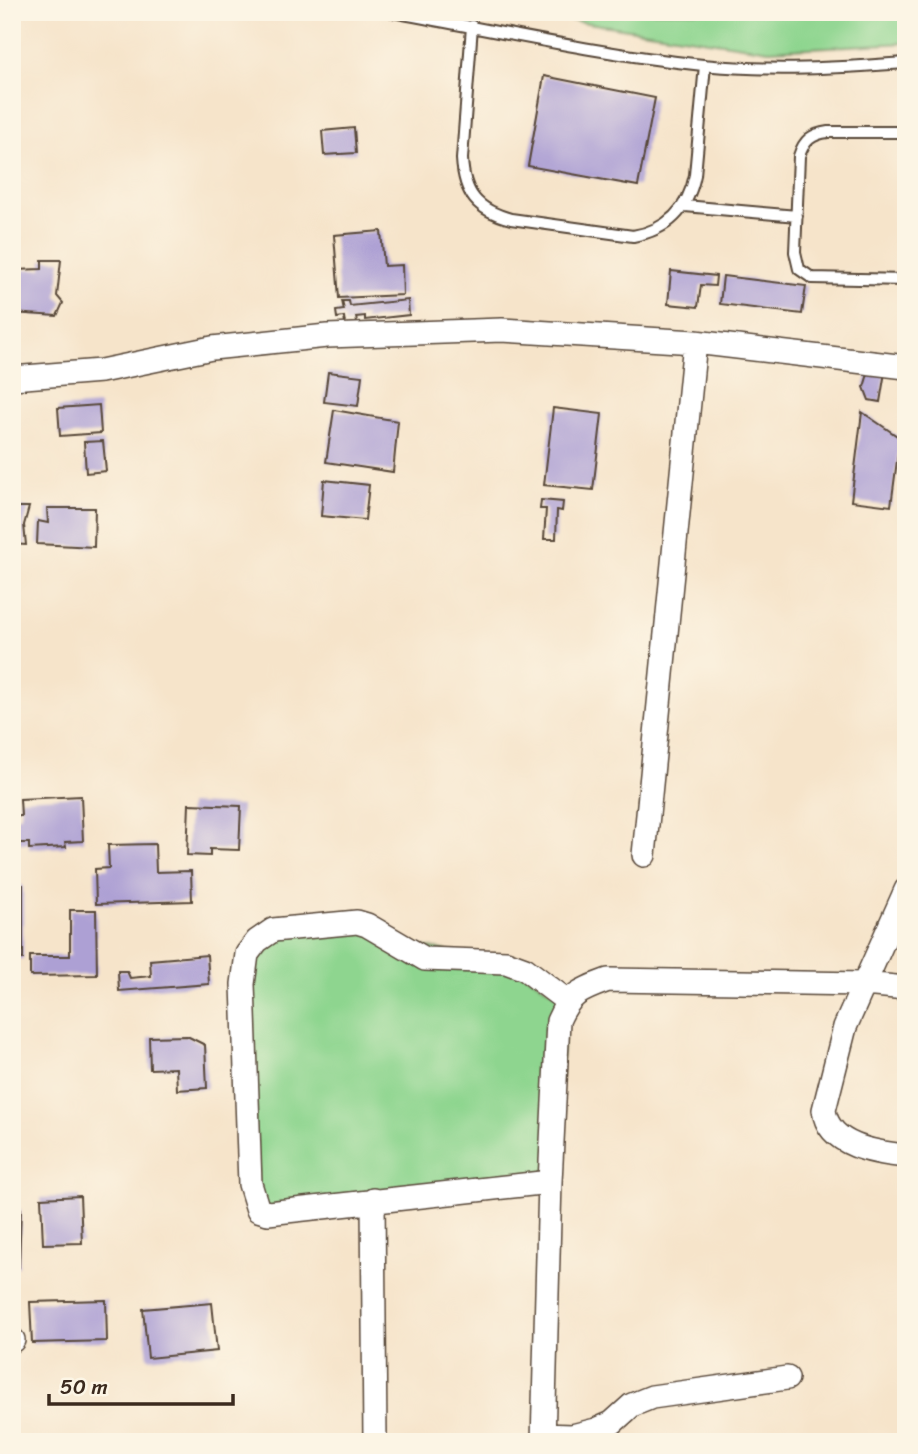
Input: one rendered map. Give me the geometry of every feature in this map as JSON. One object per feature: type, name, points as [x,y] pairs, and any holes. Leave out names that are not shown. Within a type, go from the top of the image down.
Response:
[{"type":"street","points":[[12,378],[102,371],[212,348],[327,336],[502,330],[695,342],[906,367]]},
{"type":"street","points":[[645,855],[695,342]]},
{"type":"street","points":[[906,890],[845,1027],[824,1110],[825,1120],[833,1132],[857,1146],[885,1154],[906,1156]]},
{"type":"street","points":[[550,1182],[268,1213],[258,1210],[250,1184],[243,984],[247,954],[257,941],[273,930],[356,922],[367,925],[425,959],[506,962],[525,969],[567,1001]]},
{"type":"street","points":[[787,1378],[652,1397],[632,1405],[612,1423],[596,1430],[572,1436],[543,1438],[550,1182],[558,1021],[567,1001],[584,989],[608,980],[864,984],[906,988]]},
{"type":"street","points":[[373,1200],[375,1442]]},
{"type":"lane","points":[[393,12],[654,59],[705,65],[805,69],[906,63]]},
{"type":"lane","points":[[472,26],[463,168],[469,192],[480,205],[494,214],[511,219],[633,236],[662,227],[675,217],[685,206],[692,191],[705,65]]},
{"type":"lane","points":[[906,132],[828,132],[808,138],[799,156],[796,261],[805,275],[821,279],[906,280]]},
{"type":"lane","points":[[685,206],[797,216]]},
{"type":"green space","points":[[514,12],[906,12],[906,43],[769,50]]},
{"type":"green space","points":[[343,923],[392,941],[506,962],[567,1001],[550,1182],[258,1210],[245,1063],[257,941]]},
{"type":"building","points":[[544,76],[655,98],[638,186],[528,166]]},
{"type":"building","points":[[354,128],[356,153],[324,155],[322,131]]},
{"type":"building","points":[[381,231],[384,266],[402,265],[403,295],[339,298],[334,235]]},
{"type":"building","points":[[42,260],[61,260],[57,296],[63,303],[57,316],[13,313],[14,270],[42,269]]},
{"type":"building","points":[[671,271],[716,276],[715,286],[701,285],[698,307],[668,304]]},
{"type":"building","points":[[723,276],[806,286],[802,314],[720,304]]},
{"type":"building","points":[[408,300],[409,315],[365,320],[365,316],[356,317],[357,323],[345,324],[344,317],[337,318],[336,311],[344,310],[342,301],[349,301],[350,306]]},
{"type":"building","points":[[871,364],[886,366],[880,402],[869,400],[864,387]]},
{"type":"building","points":[[328,372],[362,376],[358,406],[324,402]]},
{"type":"building","points":[[99,405],[101,433],[60,436],[58,408]]},
{"type":"building","points":[[553,408],[602,414],[593,490],[544,485]]},
{"type":"building","points":[[334,410],[398,421],[393,472],[326,462]]},
{"type":"building","points":[[862,412],[900,438],[891,506],[851,501]]},
{"type":"building","points":[[103,441],[106,471],[86,473],[84,442]]},
{"type":"building","points":[[324,480],[369,485],[365,520],[321,516]]},
{"type":"building","points":[[541,500],[563,502],[562,511],[557,510],[556,539],[544,539],[546,509],[540,509]]},
{"type":"building","points":[[12,507],[29,507],[24,525],[26,545],[12,544]]},
{"type":"building","points":[[47,508],[95,508],[94,547],[37,544],[38,521],[48,523]]},
{"type":"building","points":[[81,796],[83,841],[65,842],[66,847],[29,849],[29,843],[12,843],[12,816],[21,816],[20,799]]},
{"type":"building","points":[[189,804],[241,806],[239,850],[210,849],[210,856],[187,855]]},
{"type":"building","points":[[155,844],[156,872],[191,871],[192,901],[96,904],[95,869],[109,868],[108,845]]},
{"type":"building","points":[[12,885],[23,885],[23,959],[12,959]]},
{"type":"building","points":[[70,910],[96,910],[97,975],[30,976],[30,956],[70,956]]},
{"type":"building","points":[[207,955],[209,984],[119,991],[118,971],[127,971],[130,978],[151,976],[150,960]]},
{"type":"building","points":[[187,1036],[205,1045],[207,1088],[177,1090],[176,1068],[150,1069],[149,1037]]},
{"type":"building","points":[[80,1196],[82,1243],[43,1244],[41,1198]]},
{"type":"building","points":[[12,1209],[21,1209],[19,1267],[12,1267]]},
{"type":"building","points":[[106,1300],[107,1341],[32,1343],[30,1302]]},
{"type":"building","points":[[212,1303],[217,1351],[148,1358],[143,1309]]}]
